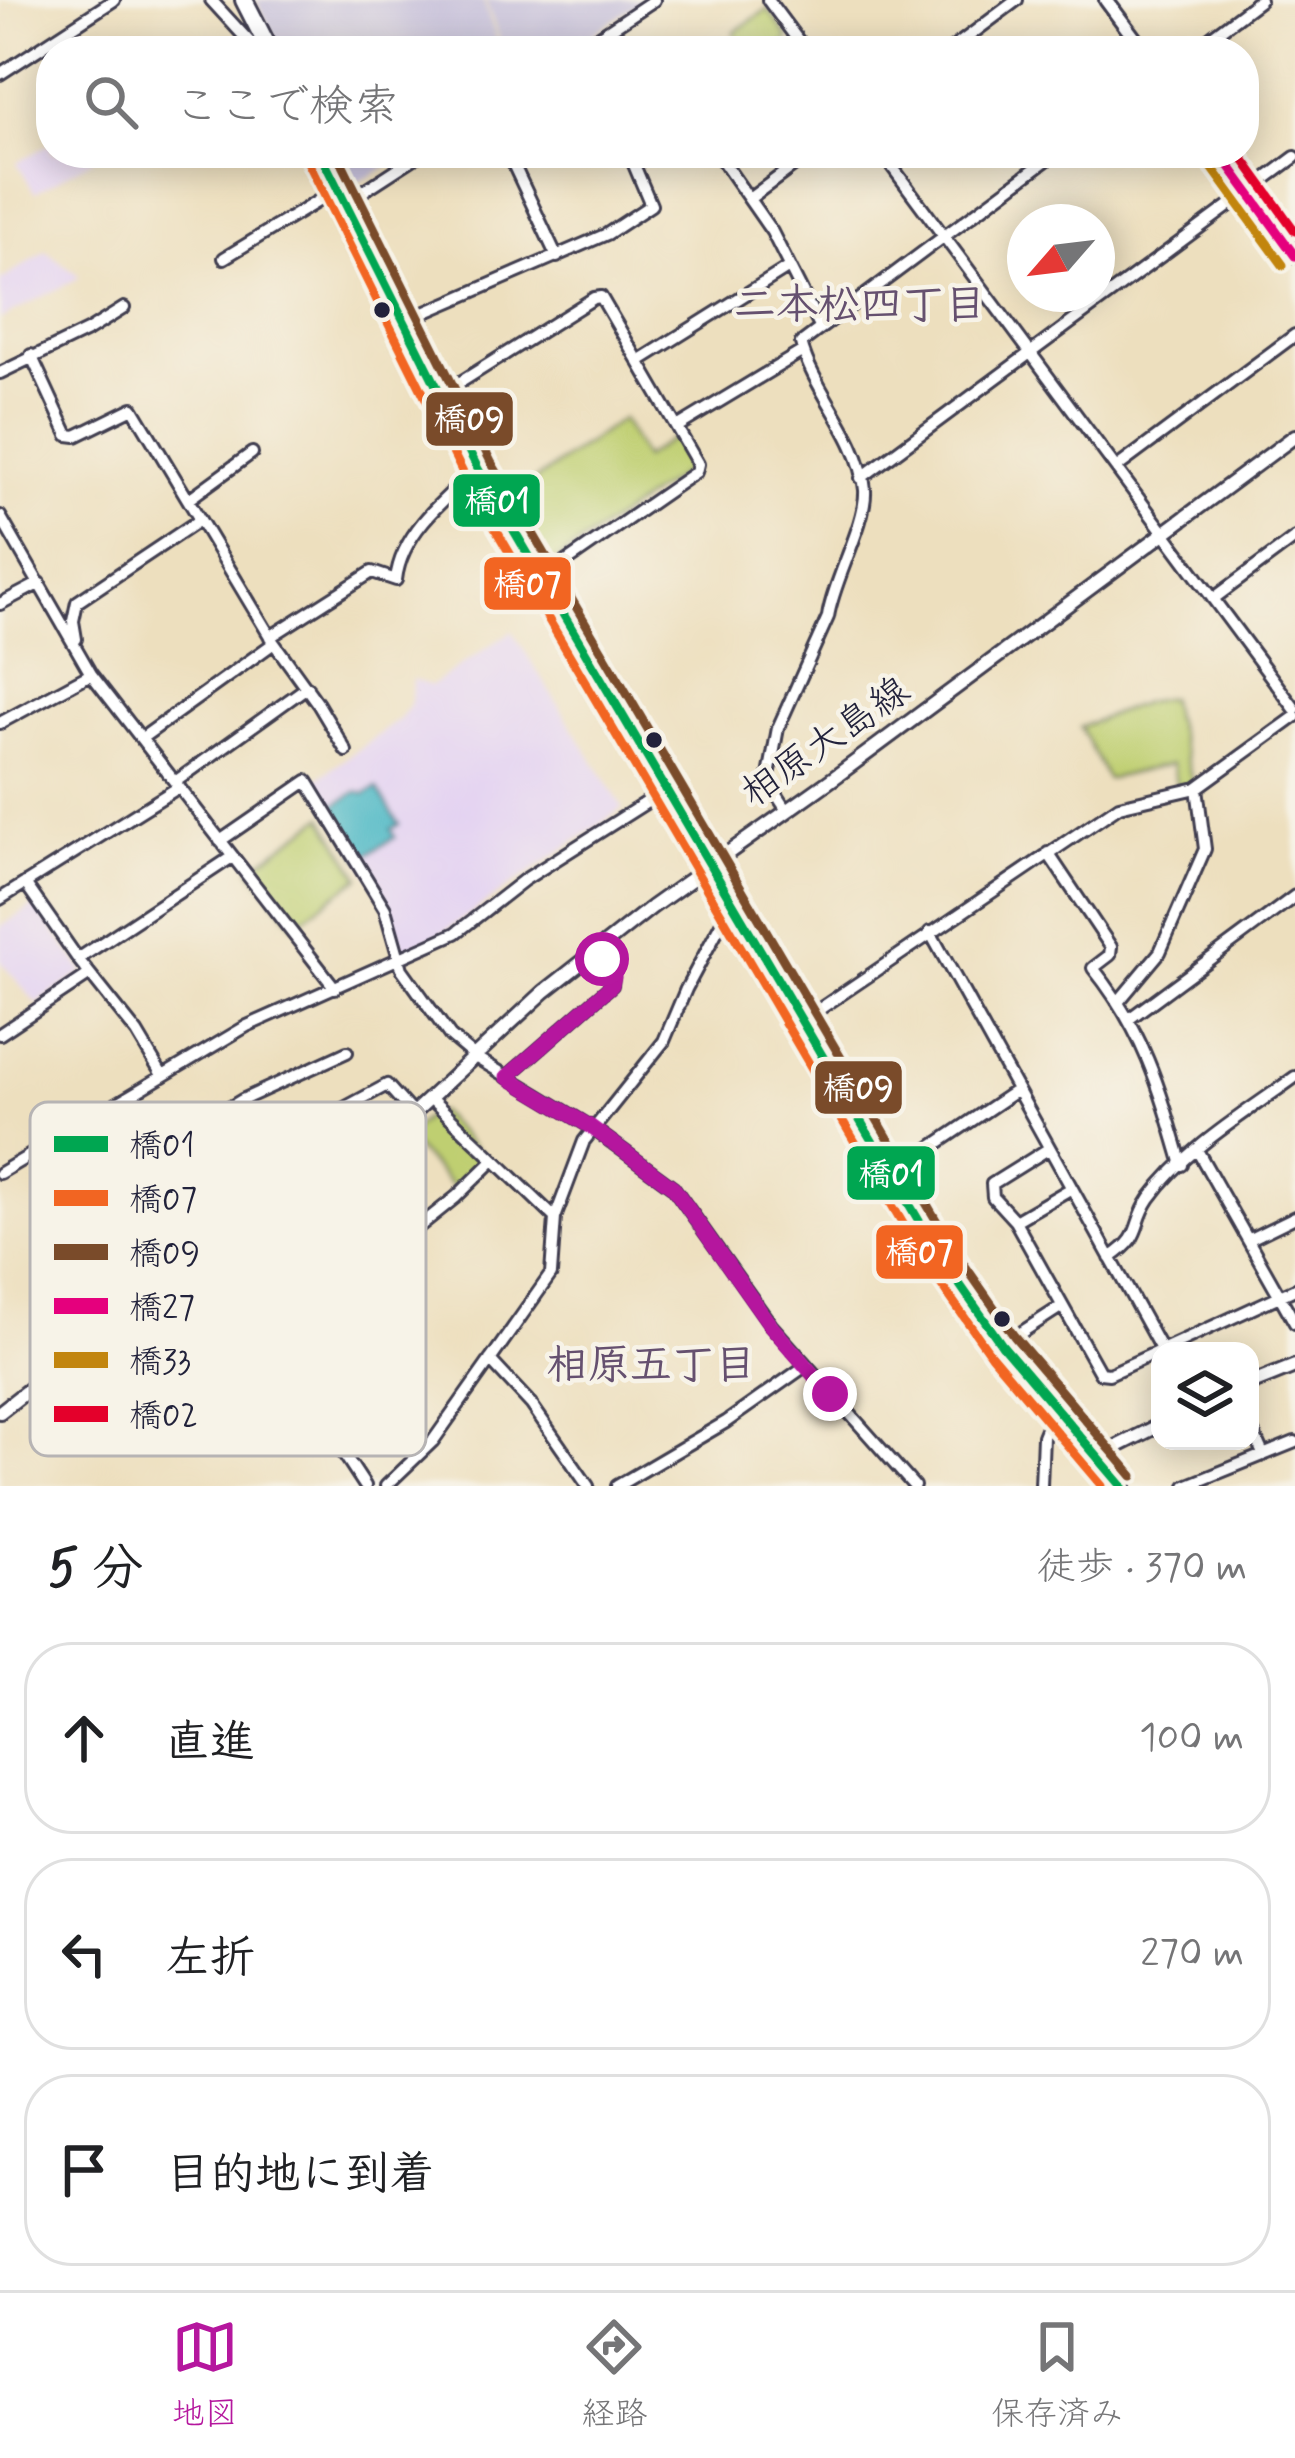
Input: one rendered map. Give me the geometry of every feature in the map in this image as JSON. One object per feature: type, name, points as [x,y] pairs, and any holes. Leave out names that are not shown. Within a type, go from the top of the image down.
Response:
[{"type":"highway","points":[[244,0],[263,36]]},
{"type":"highway","points":[[327,168],[478,469],[952,1276],[1002,1345],[1122,1486]]},
{"type":"street","points":[[59,36],[114,0]]},
{"type":"street","points":[[211,0],[245,36]]},
{"type":"street","points":[[601,36],[653,0]]},
{"type":"street","points":[[768,0],[795,36]]},
{"type":"street","points":[[969,36],[1017,0]]},
{"type":"street","points":[[1106,0],[1133,36]]},
{"type":"street","points":[[1212,36],[1260,0]]},
{"type":"street","points":[[0,74],[36,51]]},
{"type":"street","points":[[861,478],[1295,157]]},
{"type":"street","points":[[224,258],[394,168]]},
{"type":"street","points":[[515,168],[557,257]]},
{"type":"street","points":[[404,322],[607,234],[651,205],[635,168]]},
{"type":"street","points":[[727,168],[772,232],[820,327]]},
{"type":"street","points":[[749,199],[791,168]]},
{"type":"street","points":[[802,1022],[1119,806],[1197,788],[1295,713],[892,168]]},
{"type":"street","points":[[786,809],[768,782],[774,742],[827,617],[865,493],[847,435],[802,351],[803,340],[1036,168]]},
{"type":"street","points":[[1231,168],[1295,256]]},
{"type":"street","points":[[639,361],[789,268]]},
{"type":"street","points":[[440,395],[596,297],[607,302],[698,464],[696,472],[543,578]]},
{"type":"street","points":[[0,373],[124,308]]},
{"type":"street","points":[[1116,468],[1295,335]]},
{"type":"street","points":[[677,428],[802,351]]},
{"type":"street","points":[[31,355],[68,435],[76,436],[133,408],[272,640],[346,751]]},
{"type":"street","name":"相原大島線","points":[[426,1103],[544,992],[710,864],[828,783],[1295,436]]},
{"type":"street","points":[[189,499],[252,453]]},
{"type":"street","points":[[142,738],[272,640],[373,572],[396,580],[400,562],[428,515],[478,469]]},
{"type":"street","points":[[0,516],[91,674],[335,988]]},
{"type":"street","points":[[80,653],[73,627],[77,602],[198,520]]},
{"type":"street","points":[[1213,598],[1295,538]]},
{"type":"street","points":[[0,604],[40,583]]},
{"type":"street","points":[[0,723],[91,674]]},
{"type":"street","points":[[0,899],[177,784],[307,687]]},
{"type":"street","points":[[220,841],[307,781],[385,909],[409,980],[450,1036],[475,1057],[591,1127],[673,1187],[804,1367],[907,1484]]},
{"type":"street","points":[[1119,1000],[1160,952],[1205,849],[1197,788]]},
{"type":"street","points":[[115,1102],[247,1025],[456,933],[524,880],[666,790]]},
{"type":"street","points":[[1048,853],[1112,947],[1110,955],[1093,968],[1119,1000],[1151,1061],[1182,1165]]},
{"type":"street","points":[[78,959],[232,857]]},
{"type":"street","points":[[25,883],[137,1033],[162,1075]]},
{"type":"street","points":[[1130,1018],[1295,896]]},
{"type":"street","points":[[426,1449],[551,1274],[555,1218],[591,1127],[664,1042],[686,988],[725,916],[735,907]]},
{"type":"street","points":[[929,932],[1157,1342]]},
{"type":"street","points":[[507,1077],[614,982],[613,973],[596,952]]},
{"type":"street","points":[[0,1034],[89,974]]},
{"type":"street","points":[[239,1102],[347,1052]]},
{"type":"street","points":[[1110,1258],[1132,1243],[1150,1199],[1197,1150],[1295,1077]]},
{"type":"street","points":[[355,1102],[387,1085],[402,1102]]},
{"type":"street","points":[[892,1174],[1017,1090]]},
{"type":"street","points":[[430,1099],[555,1218]]},
{"type":"street","points":[[1048,1149],[992,1184],[993,1197],[1015,1221],[1100,1373],[1109,1374],[1151,1355]]},
{"type":"street","points":[[1197,1150],[1295,1323]]},
{"type":"street","points":[[0,1173],[30,1154]]},
{"type":"street","points":[[426,1221],[493,1161]]},
{"type":"street","points":[[1015,1221],[1070,1189]]},
{"type":"street","points":[[1248,1240],[1295,1217]]},
{"type":"street","points":[[1179,1342],[1295,1289]]},
{"type":"street","points":[[1002,1345],[1062,1306]]},
{"type":"street","points":[[490,1360],[531,1404],[588,1486]]},
{"type":"street","points":[[1259,1380],[1295,1366]]},
{"type":"street","points":[[617,1486],[726,1422],[804,1367]]},
{"type":"street","name":"相原大島線","points":[[0,1412],[30,1388]]},
{"type":"street","points":[[1041,1486],[1043,1436],[1054,1409]]},
{"type":"street","points":[[1096,1457],[1151,1430]]},
{"type":"street","points":[[1186,1486],[1295,1442]]},
{"type":"street","points":[[1259,1445],[1263,1454]]},
{"type":"street","points":[[345,1456],[365,1486]]},
{"type":"street","points":[[386,1486],[421,1456]]},
{"type":"shaded area","points":[[256,0],[483,0],[496,36],[274,36]]},
{"type":"shaded area","points":[[485,0],[644,0],[590,36],[498,36]]},
{"type":"shaded area","points":[[36,152],[36,168],[78,168],[35,193],[17,163]]},
{"type":"shaded area","points":[[338,168],[384,168],[372,176],[347,185]]},
{"type":"shaded area","points":[[46,251],[80,277],[0,319],[0,281]]},
{"type":"shaded area","points":[[512,631],[623,808],[444,932],[406,951],[386,903],[316,780],[400,719],[411,702],[412,679],[431,686]]},
{"type":"shaded area","points":[[35,905],[84,972],[37,1004],[0,961],[0,927]]},
{"type":"green space","points":[[768,9],[787,36],[735,36],[734,32]]},
{"type":"green space","points":[[622,419],[643,458],[674,437],[688,469],[551,564],[544,562],[507,500]]},
{"type":"green space","points":[[1168,698],[1193,783],[1177,787],[1172,764],[1107,779],[1080,727],[1144,702]]},
{"type":"green space","points":[[323,817],[360,877],[294,925],[250,869]]},
{"type":"green space","points":[[439,1112],[483,1157],[483,1163],[458,1187],[426,1159],[426,1117]]},
{"type":"water","points":[[377,788],[399,824],[391,829],[395,837],[361,859],[329,809],[356,792],[365,794]]},
{"type":"transit line","name":"橋07","points":[[311,168],[465,477],[926,1263],[991,1355],[1102,1486]]},
{"type":"transit line","name":"橋01","points":[[328,168],[478,469],[939,1255],[1002,1345],[1122,1486]]},
{"type":"transit line","name":"橋09","points":[[344,168],[491,462],[952,1247],[1014,1336],[1133,1476]]},
{"type":"transit line","name":"橋33","points":[[1212,168],[1283,265]]},
{"type":"transit line","name":"橋27","points":[[1231,168],[1295,256]]},
{"type":"transit line","name":"橋02","points":[[1250,168],[1295,231]]},
{"type":"district","name":"二本松四丁目","points":[[860,306]]},
{"type":"district","name":"相原五丁目","points":[[651,1366]]},
{"type":"route","points":[[602,959],[613,973],[612,985],[507,1077],[591,1127],[673,1187],[770,1325],[830,1394]]}]
